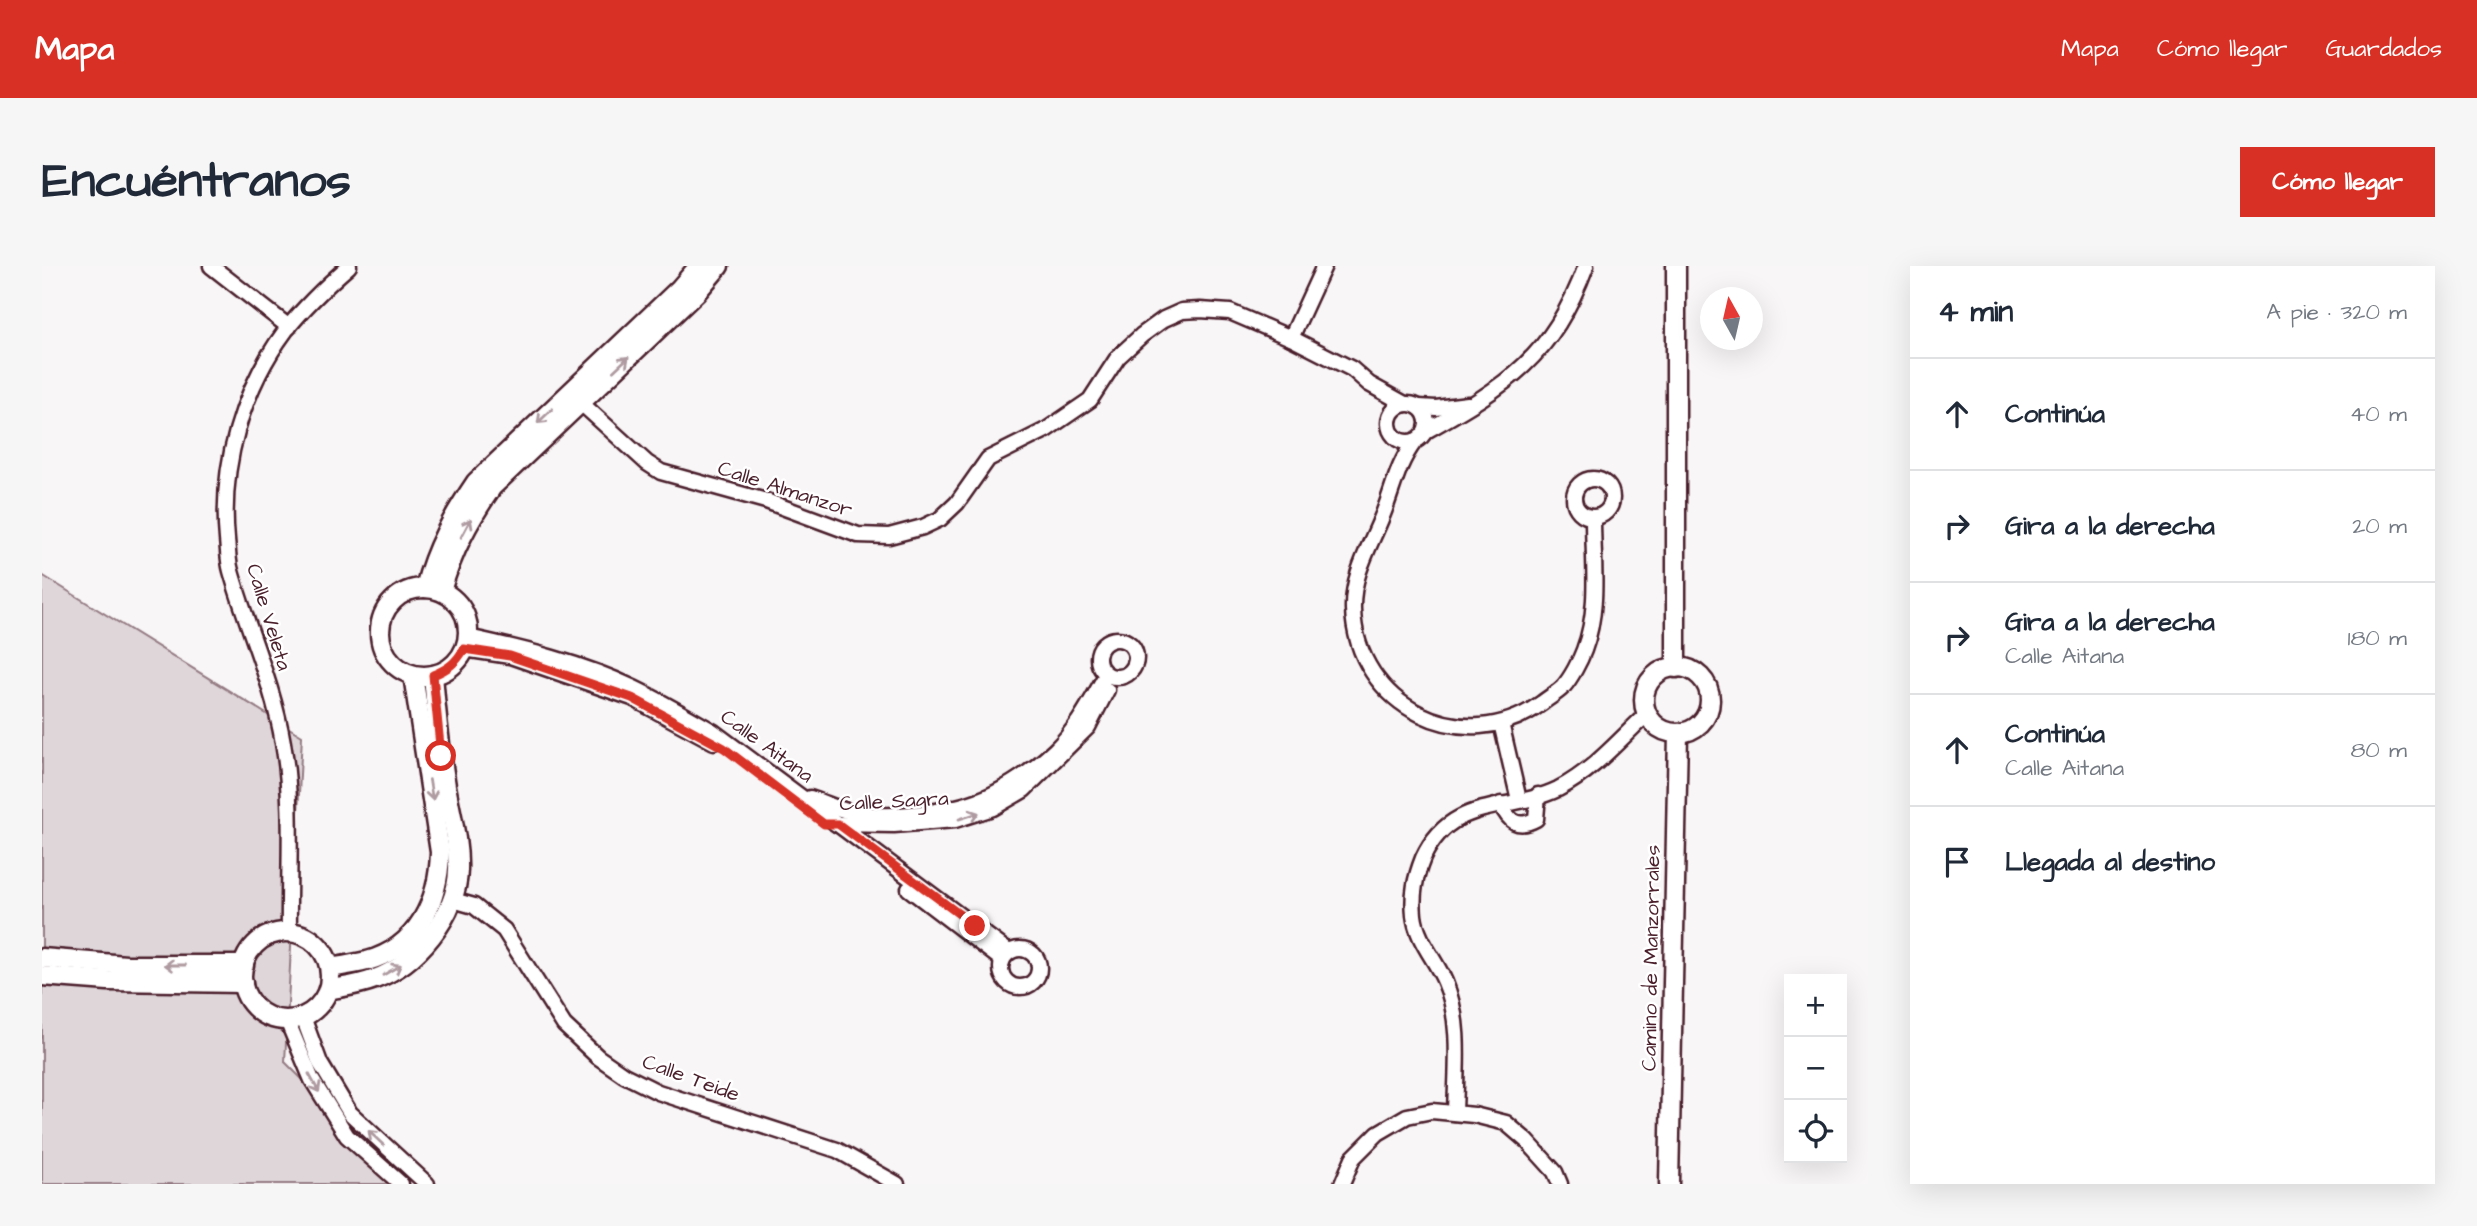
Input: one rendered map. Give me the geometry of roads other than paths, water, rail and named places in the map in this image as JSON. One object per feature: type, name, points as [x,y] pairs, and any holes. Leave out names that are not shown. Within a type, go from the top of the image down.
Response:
[{"type":"street","points":[[211,266],[289,327]]},
{"type":"street","name":"Calle Veleta","points":[[289,933],[288,776],[275,704],[230,568],[225,514],[227,472],[239,422],[254,384],[289,327],[318,293],[349,266]]},
{"type":"street","points":[[433,589],[434,553],[451,517],[476,482],[680,288],[699,266]]},
{"type":"street","points":[[433,589],[467,523],[492,488],[696,293],[719,266]]},
{"type":"street","points":[[1291,338],[1324,266]]},
{"type":"street","points":[[1392,434],[1403,442],[1421,436],[1477,403],[1516,374],[1555,333],[1587,266]]},
{"type":"street","points":[[1676,266],[1676,668]]},
{"type":"street","name":"Calle Almanzor","points":[[580,402],[647,463],[661,472],[766,501],[858,535],[889,536],[923,527],[940,519],[957,503],[988,459],[1046,430],[1090,400],[1118,357],[1164,319],[1182,311],[1230,312],[1291,338],[1352,369],[1369,384],[1412,405]]},
{"type":"street","name":"Calle Almanzor","points":[[1369,384],[1389,419]]},
{"type":"street","points":[[1395,475],[1389,419],[1394,409],[1412,405],[1436,408],[1477,403]]},
{"type":"street","points":[[1412,405],[1427,418],[1421,436],[1395,475],[1382,517],[1356,578],[1353,608],[1358,645],[1377,678],[1398,701],[1424,718],[1484,727],[1517,719],[1564,686],[1584,650],[1594,609],[1593,518]]},
{"type":"street","points":[[433,589],[453,599],[462,609],[467,623],[466,643],[452,666],[433,675],[414,674],[400,669],[390,660],[381,640],[382,619],[388,606],[398,596],[411,590],[433,589]]},
{"type":"street","name":"Calle Aitana","points":[[466,643],[522,649],[631,686],[715,732],[831,824]]},
{"type":"street","name":"Calle Aitana","points":[[466,643],[632,698],[724,748],[831,824],[862,834],[1005,956]]},
{"type":"street","points":[[1676,668],[1686,669],[1703,680],[1710,700],[1704,719],[1688,732],[1678,733],[1660,728],[1647,714],[1644,704],[1649,683],[1656,675],[1676,668]]},
{"type":"street","points":[[330,968],[369,961],[391,951],[422,921],[434,898],[440,875],[440,852],[414,674]]},
{"type":"street","points":[[328,990],[375,979],[405,963],[425,944],[453,900],[458,873],[457,846],[438,733],[433,675]]},
{"type":"street","name":"Calle Sagra","points":[[831,824],[862,834],[877,825],[955,820],[993,808],[1024,790],[1088,727],[1110,676],[1079,721],[1055,749],[1023,776],[992,794],[948,808],[890,816],[862,834]]},
{"type":"street","points":[[1455,1113],[1457,1054],[1453,1012],[1445,982],[1420,940],[1414,918],[1412,890],[1429,846],[1452,821],[1474,810],[1557,789],[1591,768],[1647,714]]},
{"type":"street","points":[[1501,723],[1520,800]]},
{"type":"street","name":"Camino de Manzorrales","points":[[1669,1184],[1678,733]]},
{"type":"street","name":"Calle Sagra","points":[[794,792],[850,812],[862,834]]},
{"type":"street","points":[[1501,804],[1507,817],[1521,825],[1536,819],[1538,795]]},
{"type":"street","points":[[862,834],[869,834],[877,825]]},
{"type":"street","name":"Calle Teide","points":[[453,900],[474,906],[505,930],[564,1025],[598,1057],[624,1075],[658,1092],[836,1150],[897,1184]]},
{"type":"street","points":[[274,934],[303,936],[316,943],[330,968],[328,990],[314,1011],[295,1018],[275,1019],[263,1014],[246,995],[243,974],[250,952],[260,941],[274,934]]},
{"type":"street","points":[[42,958],[243,974]]},
{"type":"street","points":[[42,976],[108,981],[243,974]]},
{"type":"street","points":[[295,1018],[312,1080],[347,1136],[401,1184]]},
{"type":"street","points":[[295,1018],[350,1113],[427,1184]]},
{"type":"street","points":[[1342,1184],[1353,1158],[1378,1133],[1408,1116],[1432,1111],[1474,1115],[1506,1123],[1548,1164],[1560,1184]]}]
